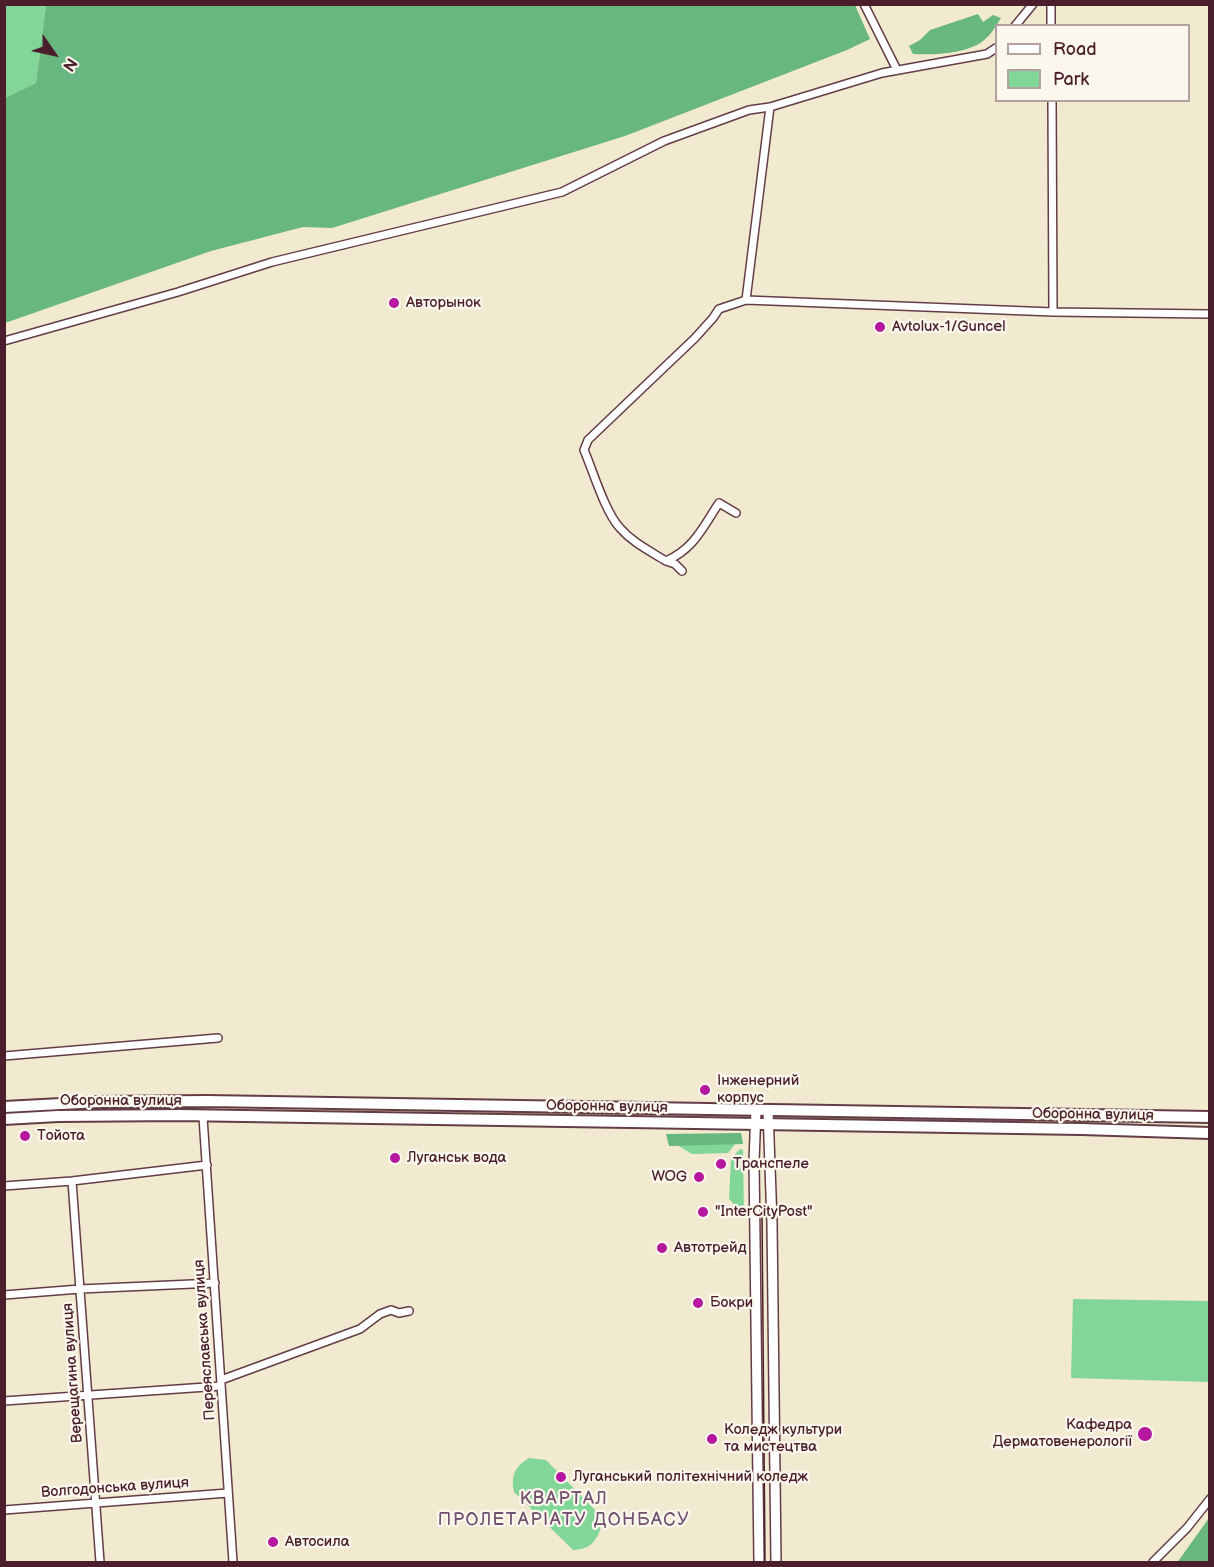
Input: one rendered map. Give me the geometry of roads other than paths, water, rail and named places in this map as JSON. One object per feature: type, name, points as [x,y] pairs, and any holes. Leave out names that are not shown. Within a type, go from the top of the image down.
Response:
[{"type":"main road","name":"Оборонна вулиця","points":[[4,1107],[159,1101],[1209,1117]]},
{"type":"main road","name":"Оборонна вулиця","points":[[4,1119],[58,1116],[203,1117],[768,1124],[1209,1133]]},
{"type":"street","points":[[864,4],[897,70]]},
{"type":"street","points":[[1017,24],[1033,4]]},
{"type":"street","points":[[1051,4],[1051,24]]},
{"type":"street","points":[[4,341],[178,292],[272,262],[562,192],[664,141],[749,110],[770,107],[897,70],[987,54],[995,49]]},
{"type":"street","points":[[1052,102],[1053,312]]},
{"type":"street","points":[[746,300],[770,107]]},
{"type":"street","points":[[682,571],[675,564],[635,543],[618,527],[610,514],[584,450],[588,440],[695,338],[718,309],[746,300],[1053,312],[1209,314]]},
{"type":"street","points":[[666,561],[681,555],[692,544],[719,503],[736,513]]},
{"type":"street","points":[[4,1056],[218,1038]]},
{"type":"street","points":[[756,1110],[759,1563]]},
{"type":"street","points":[[768,1110],[772,1223],[776,1563]]},
{"type":"street","name":"Переяславська вулиця","points":[[203,1117],[233,1563]]},
{"type":"street","points":[[4,1186],[72,1181],[207,1165]]},
{"type":"street","name":"Верещагина вулиця","points":[[72,1181],[100,1563]]},
{"type":"street","points":[[755,1223],[772,1223]]},
{"type":"street","points":[[4,1295],[215,1283]]},
{"type":"street","points":[[4,1401],[221,1383],[360,1329],[380,1314],[391,1310],[399,1313],[409,1311]]},
{"type":"street","name":"Волгодонська вулиця","points":[[4,1510],[228,1493]]},
{"type":"street","points":[[1152,1563],[1187,1528],[1209,1499]]},
{"type":"tram line","points":[[762,1215],[765,1562]]},
{"type":"place","name":"Авторынок","points":[[394,303]]},
{"type":"place","name":"Avtolux-1/Guncel","points":[[880,327]]},
{"type":"place","name":"Інженерний корпус","points":[[705,1090]]},
{"type":"place","name":"Тойота","points":[[25,1136]]},
{"type":"place","name":"Луганськ вода","points":[[395,1158]]},
{"type":"place","name":"Транспеле","points":[[721,1164]]},
{"type":"place","name":"WOG","points":[[699,1177]]},
{"type":"place","name":"\"InterCityPost\"","points":[[703,1212]]},
{"type":"place","name":"Автотрейд","points":[[662,1248]]},
{"type":"place","name":"Бокри","points":[[698,1303]]},
{"type":"place","name":"Кафедра Дерматовенерології","points":[[1145,1434]]},
{"type":"place","name":"Коледж культури та мистецтва","points":[[712,1439]]},
{"type":"place","name":"Луганський політехнічний коледж","points":[[561,1477]]},
{"type":"place","name":"Автосила","points":[[273,1542]]},
{"type":"district","name":"КВАРТАЛ ПРОЛЕТАРІАТУ ДОНБАСУ","points":[[564,1509]]}]
